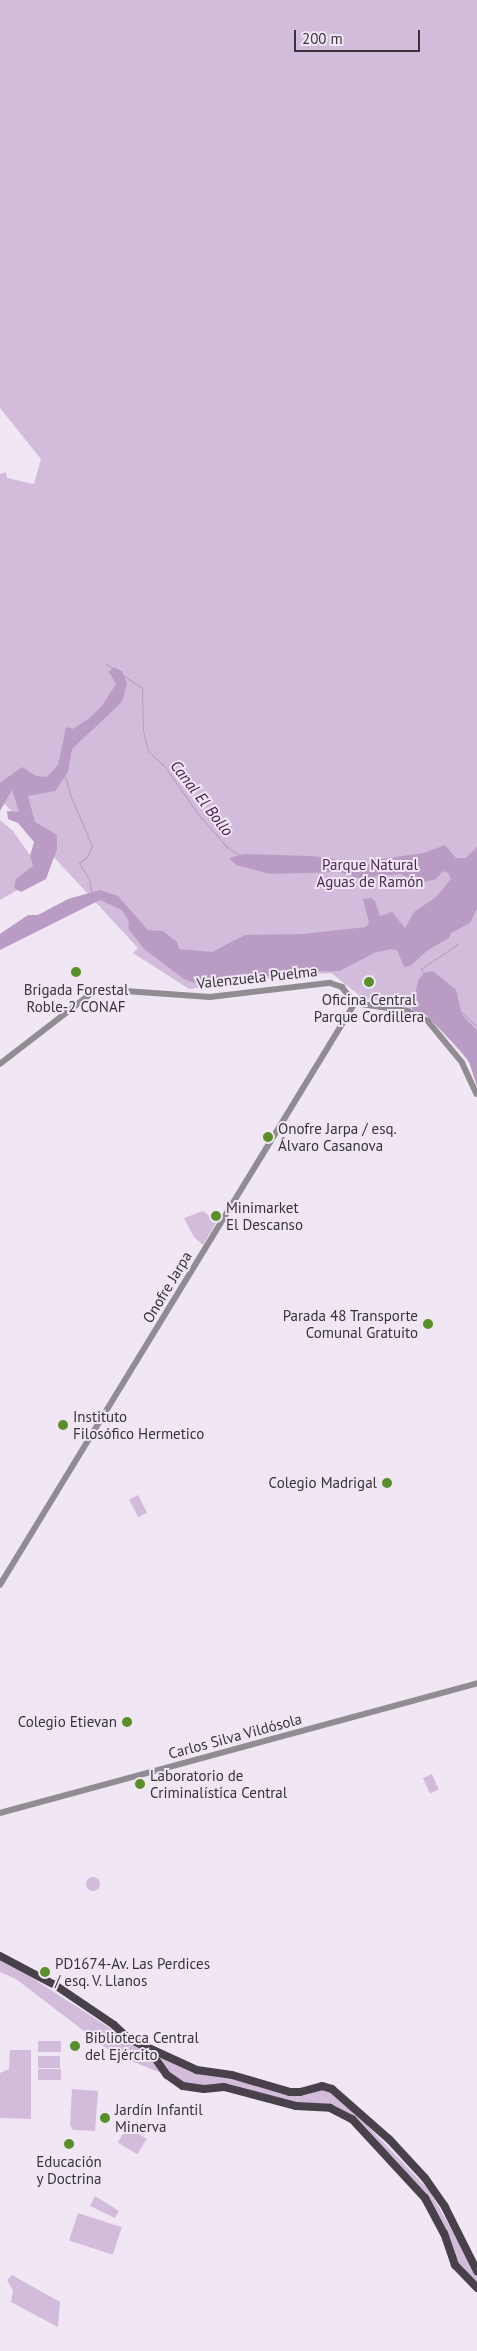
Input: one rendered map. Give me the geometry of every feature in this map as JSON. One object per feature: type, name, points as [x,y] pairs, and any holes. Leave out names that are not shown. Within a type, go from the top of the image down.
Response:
[{"type":"main road","points":[[0,1956],[55,1985],[142,2046],[158,2060],[173,2080],[192,2088],[224,2087],[292,2105],[330,2108],[348,2116],[425,2198],[444,2233],[455,2265],[477,2288]]},
{"type":"main road","points":[[142,2046],[166,2054],[210,2074],[232,2075],[290,2092],[300,2092],[322,2086],[332,2089],[389,2139],[426,2178],[445,2207],[477,2271]]},
{"type":"main road","points":[[158,2060],[166,2054]]},
{"type":"street","name":"Valenzuela Puelma","points":[[0,1064],[97,989],[210,996],[330,983],[342,987],[355,1003]]},
{"type":"street","points":[[355,1003],[407,1011],[428,1021],[462,1062],[477,1094]]},
{"type":"street","name":"Onofre Jarpa","points":[[0,1585],[355,1003]]},
{"type":"street","name":"Carlos Silva Vildósola","points":[[0,1813],[477,1683]]},
{"type":"green space","name":"Parque Natural Aguas de Ramón","points":[[0,0],[477,0],[477,1057],[469,1062],[417,1002],[415,1012],[390,1002],[364,999],[331,973],[294,975],[189,989],[133,953],[138,948],[0,799],[0,474],[6,472],[7,478],[34,484],[41,459],[0,408]]},
{"type":"green space","points":[[114,667],[122,671],[127,684],[122,702],[72,749],[68,772],[55,791],[28,796],[35,822],[57,835],[57,849],[46,879],[21,892],[14,888],[16,879],[33,866],[30,856],[34,842],[18,823],[8,819],[7,811],[19,812],[12,790],[0,811],[0,783],[22,767],[36,776],[47,777],[58,765],[66,727],[73,729],[88,719],[101,707],[116,684],[109,672]]},
{"type":"green space","points":[[0,820],[13,831],[44,875],[0,900]]},
{"type":"green space","name":"Parque Natural Aguas de Ramón","points":[[445,845],[456,858],[466,858],[477,847],[477,909],[470,923],[451,933],[449,938],[428,950],[410,966],[404,967],[397,950],[390,949],[374,953],[340,971],[294,972],[221,983],[195,983],[184,979],[144,949],[128,928],[129,922],[122,910],[100,900],[0,950],[0,934],[28,915],[38,915],[68,899],[100,890],[118,896],[148,930],[163,931],[177,942],[179,949],[212,952],[245,935],[303,934],[366,927],[369,923],[363,899],[371,898],[375,901],[380,916],[392,912],[405,928],[414,912],[436,897],[451,879],[448,873],[443,871],[436,879],[421,883],[401,874],[358,878],[339,872],[270,874],[236,865],[229,858],[244,854],[310,856],[331,858],[341,862],[343,868],[364,869],[373,860],[424,853]]},
{"type":"green space","points":[[433,971],[456,990],[462,1015],[477,1030],[477,1086],[469,1062],[461,1051],[426,1015],[412,1010],[418,980],[424,973]]},
{"type":"green space","points":[[203,1211],[217,1221],[203,1245],[194,1237],[184,1218]]},
{"type":"green space","points":[[138,1495],[147,1513],[138,1517],[129,1500]]},
{"type":"green space","points":[[432,1774],[439,1790],[430,1794],[423,1778]]},
{"type":"green space","points":[[90,1877],[96,1877],[100,1884],[96,1891],[90,1891],[86,1887],[86,1881]]},
{"type":"green space","points":[[0,1961],[29,1976],[113,2030],[125,2042],[150,2053],[161,2073],[114,2054],[16,1979],[0,1972]]},
{"type":"green space","points":[[38,2041],[61,2041],[61,2052],[38,2052]]},
{"type":"green space","points":[[10,2050],[31,2050],[31,2119],[0,2118],[0,2073],[9,2069]]},
{"type":"green space","points":[[155,2055],[291,2094],[325,2087],[348,2105],[429,2190],[477,2274],[477,2285],[458,2266],[429,2201],[395,2159],[345,2113],[295,2105],[230,2088],[194,2088],[173,2079]]},
{"type":"green space","points":[[38,2056],[60,2056],[60,2068],[38,2068]]},
{"type":"green space","points":[[38,2069],[61,2069],[61,2080],[38,2080]]},
{"type":"green space","points":[[72,2089],[98,2091],[95,2131],[73,2130],[70,2125]]},
{"type":"green space","points":[[127,2127],[147,2139],[137,2154],[118,2142]]},
{"type":"green space","points":[[95,2196],[119,2211],[115,2218],[90,2206]]},
{"type":"green space","points":[[78,2213],[122,2227],[113,2255],[69,2241]]},
{"type":"green space","points":[[12,2275],[60,2302],[58,2327],[11,2302],[13,2291],[7,2280]]},
{"type":"waterway","name":"Canal El Bollo","points":[[106,664],[142,688],[143,731],[148,751],[165,767],[198,814],[227,847],[249,862],[369,868],[443,865],[461,878]]},
{"type":"waterway","points":[[92,895],[89,879],[79,863],[87,857],[92,846],[71,797],[63,769],[68,749],[78,735],[122,691],[122,681],[115,673]]},
{"type":"waterway","points":[[0,941],[20,935],[95,894],[110,895],[130,911],[138,923],[136,932],[142,939],[159,942],[181,968],[204,967],[213,976],[221,973],[236,951],[243,949],[312,955],[355,952],[376,938],[406,938],[420,930],[448,931],[465,921],[472,899],[477,896]]},
{"type":"waterway","name":"Canal El Bollo","points":[[458,944],[421,969],[437,991],[477,1026]]},
{"type":"place","name":"Brigada Forestal Roble-2 CONAF","points":[[76,972]]},
{"type":"place","name":"Oficina Central Parque Cordillera","points":[[369,982]]},
{"type":"place","name":"Onofre Jarpa / esq. Álvaro Casanova","points":[[268,1137]]},
{"type":"place","name":"Minimarket El Descanso","points":[[216,1216]]},
{"type":"place","name":"Parada 48 Transporte Comunal Gratuito","points":[[428,1324]]},
{"type":"place","name":"Instituto Filosófico Hermetico","points":[[63,1425]]},
{"type":"place","name":"Colegio Madrigal","points":[[387,1483]]},
{"type":"place","name":"Colegio Etievan","points":[[127,1722]]},
{"type":"place","name":"Laboratorio de Criminalística Central","points":[[140,1784]]},
{"type":"place","name":"PD1674-Av. Las Perdices / esq. V. Llanos","points":[[45,1972]]},
{"type":"place","name":"Biblioteca Central del Ejército","points":[[75,2046]]},
{"type":"place","name":"Jardín Infantil Minerva","points":[[105,2118]]},
{"type":"place","name":"Educación y Doctrina","points":[[69,2144]]}]
